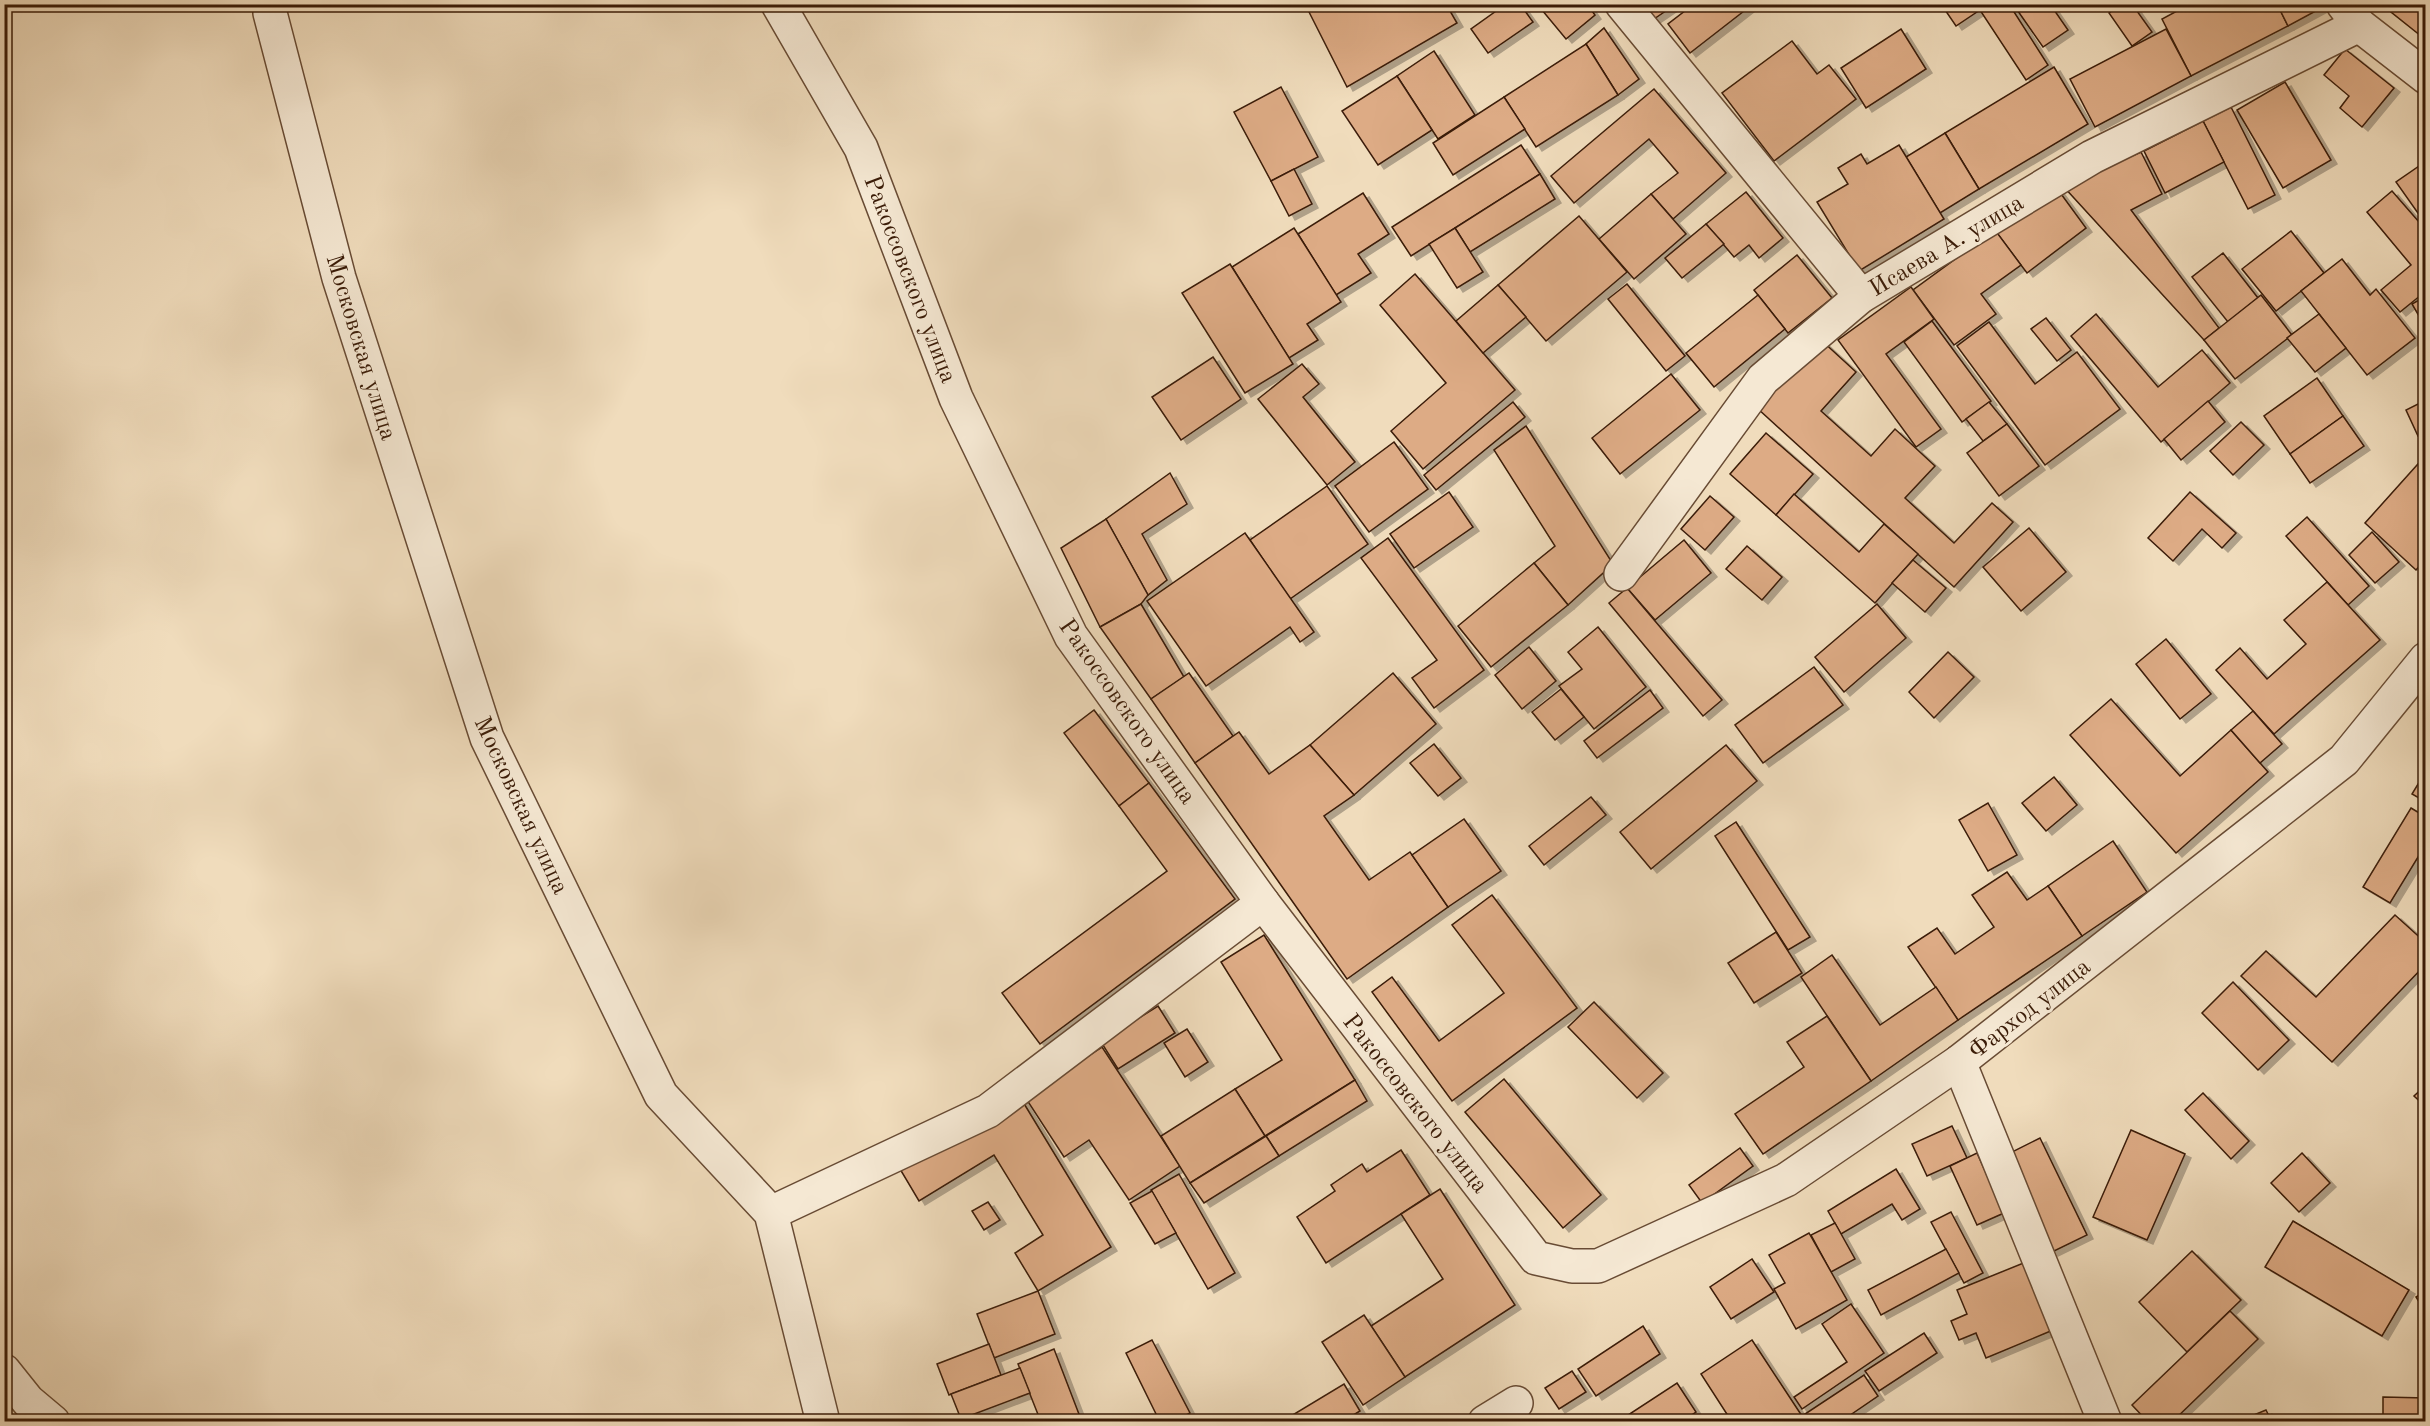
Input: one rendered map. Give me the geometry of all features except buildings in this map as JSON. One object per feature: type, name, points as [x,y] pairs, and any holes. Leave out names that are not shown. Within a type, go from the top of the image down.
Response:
[{"type":"street","name":"Московская улица","points":[[272,4],[270,13],[339,278],[487,738],[661,1095],[771,1213],[823,1422]]},
{"type":"street","name":"Ракоссовского улица","points":[[778,4],[861,147],[956,398],[1071,636],[1263,903],[1536,1258],[1572,1266]]},
{"type":"street","points":[[1622,4],[1861,296]]},
{"type":"street","points":[[2351,15],[2426,77]]},
{"type":"street","name":"Исаева А. улица","points":[[1621,574],[1763,379],[1861,296],[2092,157],[2351,15]]},
{"type":"street","name":"Фарход улица","points":[[1572,1266],[1598,1266],[1786,1180],[1959,1062],[2344,760],[2426,659]]},
{"type":"street","points":[[771,1213],[988,1111],[1263,903]]},
{"type":"street","points":[[1959,1062],[2105,1422]]},
{"type":"street","points":[[4,1371],[28,1401],[53,1422]]},
{"type":"street","points":[[1485,1422],[1516,1403]]}]
